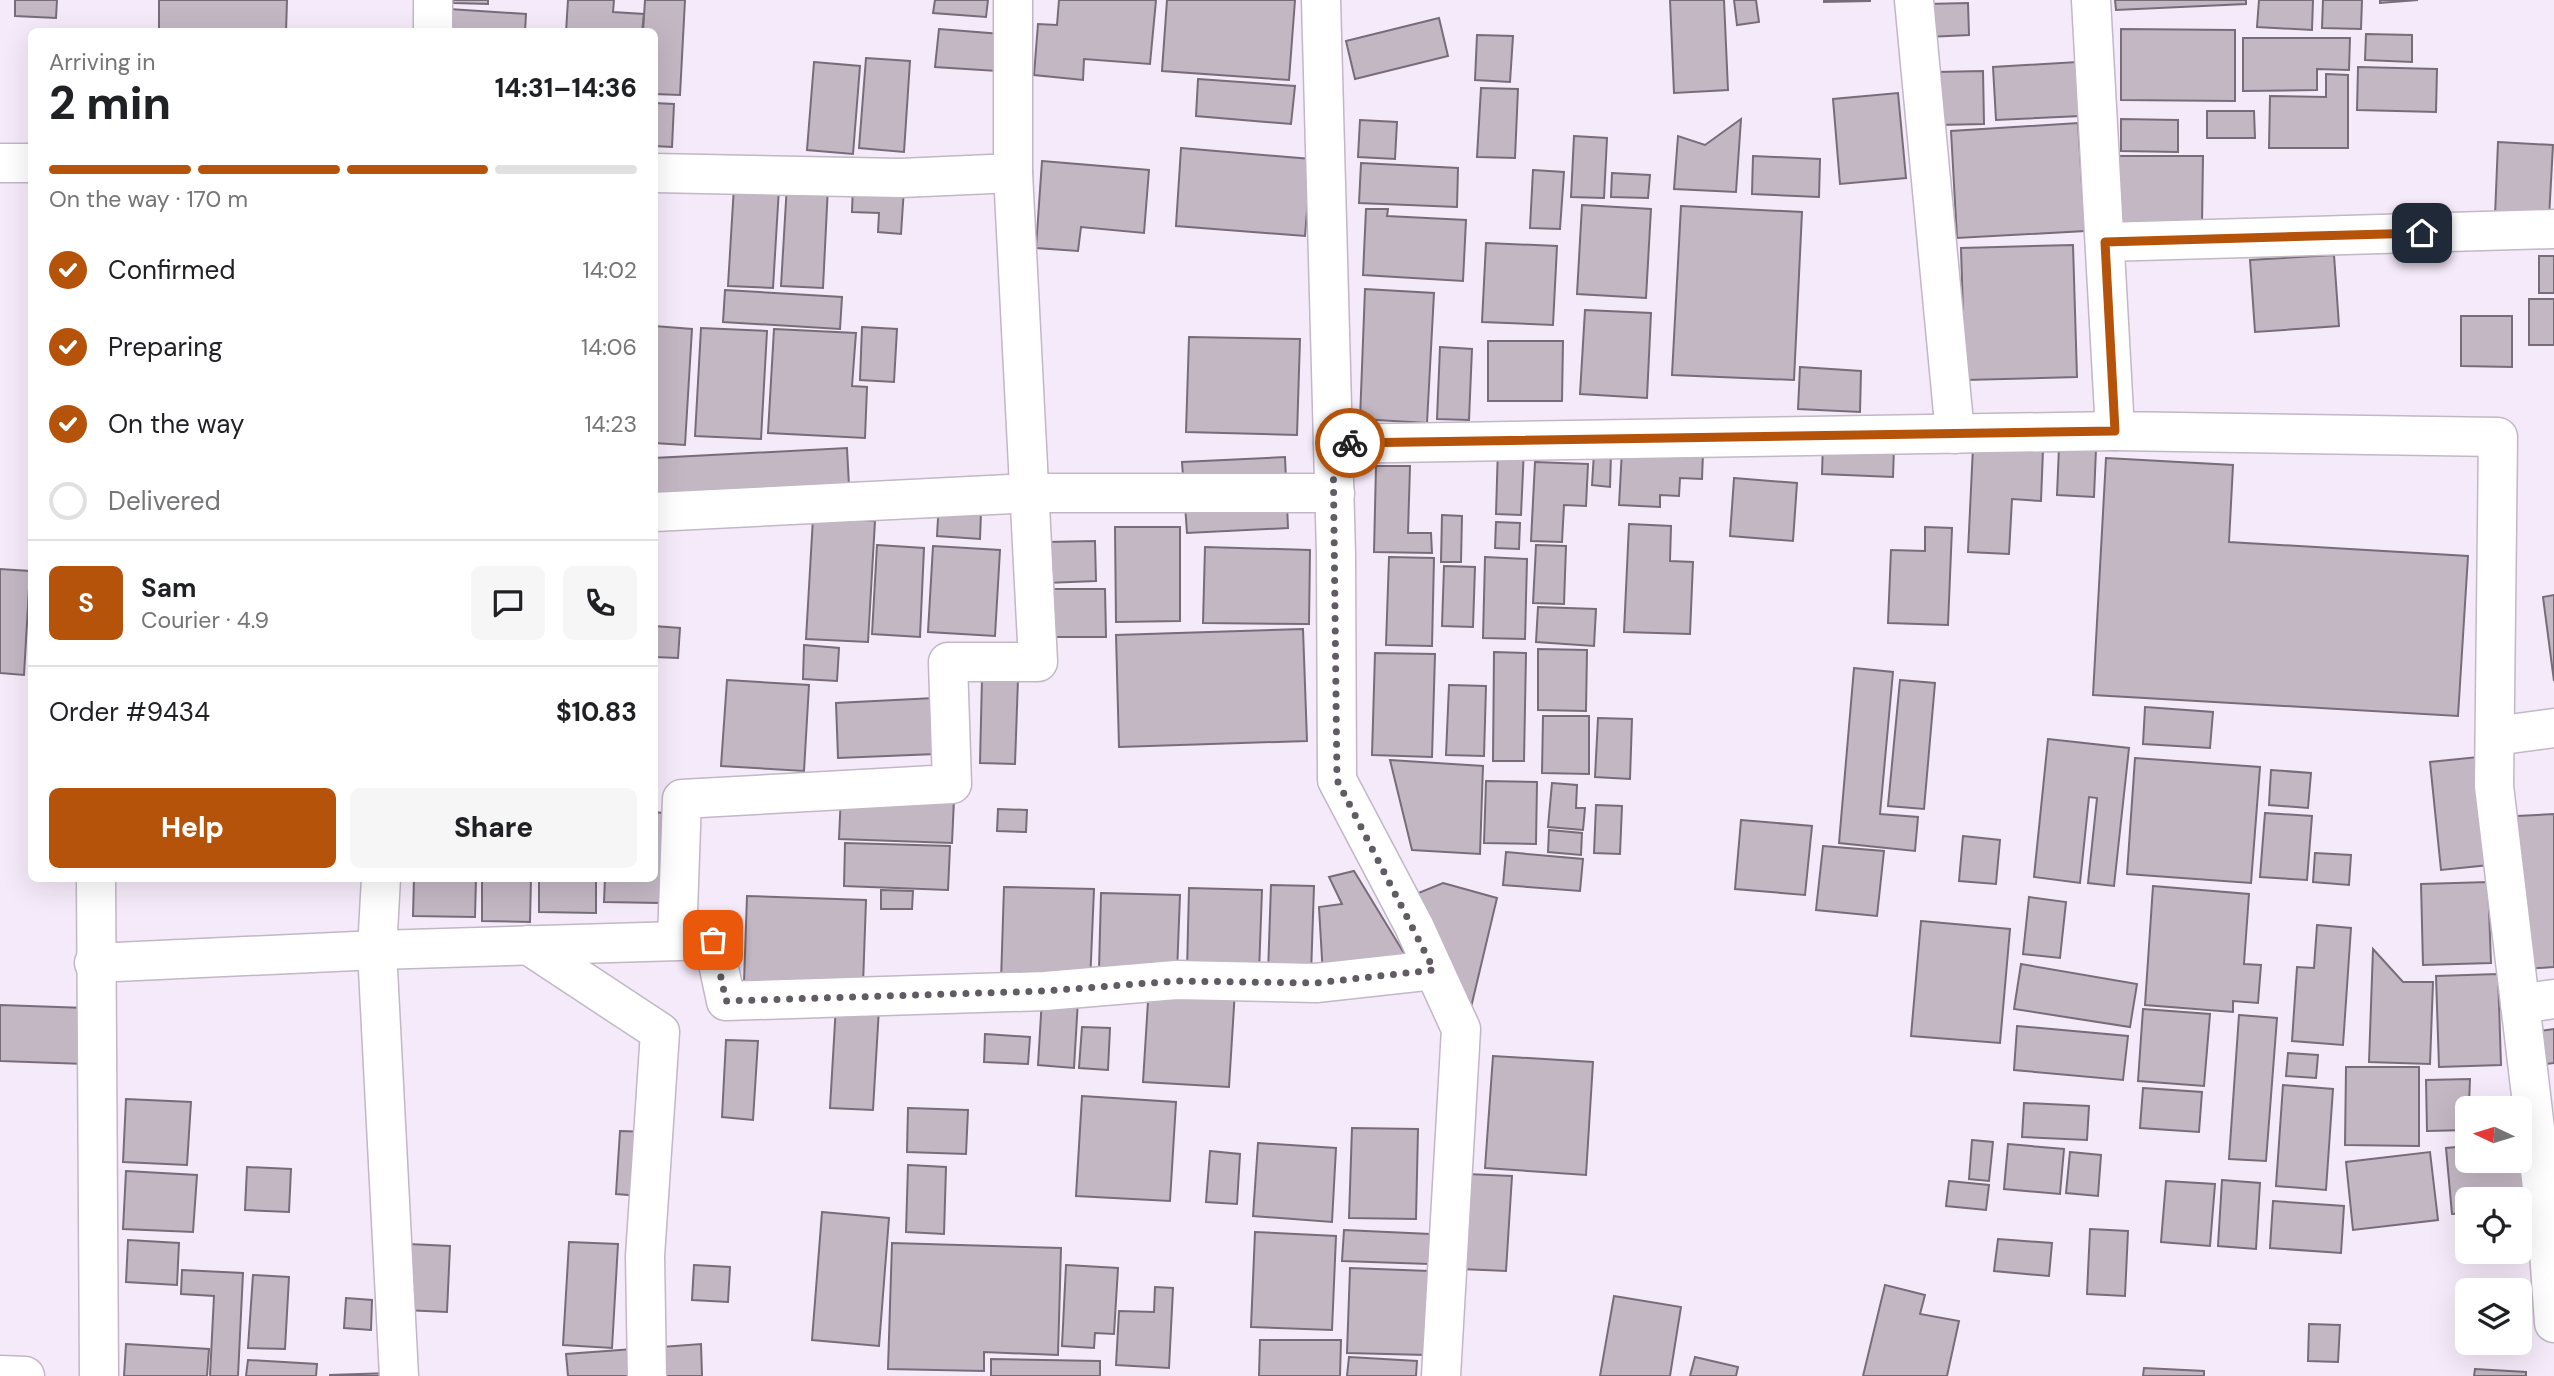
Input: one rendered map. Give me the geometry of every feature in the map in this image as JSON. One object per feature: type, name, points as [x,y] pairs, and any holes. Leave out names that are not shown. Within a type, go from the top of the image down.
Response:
[{"type":"street","points":[[433,0],[433,28]]},
{"type":"street","points":[[677,940],[682,799],[952,784],[948,662],[1038,662],[1013,173],[1013,0]]},
{"type":"street","points":[[1321,0],[1335,493],[1337,780],[1434,970],[1461,1029],[1441,1376]]},
{"type":"street","points":[[1914,0],[1955,434]]},
{"type":"street","points":[[2091,0],[2115,431]]},
{"type":"street","points":[[0,163],[28,163]]},
{"type":"street","points":[[658,173],[901,178],[1013,173]]},
{"type":"street","points":[[2105,242],[2554,229]]},
{"type":"street","points":[[1333,443],[2115,431],[2498,437],[2494,786],[2537,1002],[2554,1324]]},
{"type":"street","points":[[658,512],[1030,493],[1335,493]]},
{"type":"street","points":[[2495,736],[2554,728]]},
{"type":"street","points":[[96,882],[94,963],[99,1376]]},
{"type":"street","points":[[381,882],[377,950],[399,1376]]},
{"type":"street","points":[[94,963],[377,950],[713,940],[726,1001],[1045,991],[1176,981],[1316,983],[1434,970]]},
{"type":"street","points":[[528,945],[660,1032],[645,1256],[647,1376]]},
{"type":"street","points":[[0,1375],[25,1376]]},
{"type":"building","points":[[15,0],[57,0],[56,18],[15,16]]},
{"type":"building","points":[[159,0],[287,0],[286,28],[159,28]]},
{"type":"building","points":[[453,0],[488,0],[488,4],[453,3]]},
{"type":"building","points":[[568,0],[614,0],[613,12],[644,14],[642,28],[566,28]]},
{"type":"building","points":[[645,0],[685,0],[680,95],[658,94],[658,28],[643,28]]},
{"type":"building","points":[[935,0],[988,0],[986,17],[933,13]]},
{"type":"building","points":[[1059,0],[1156,0],[1150,64],[1084,59],[1083,80],[1034,75],[1038,24],[1057,25]]},
{"type":"building","points":[[1167,0],[1295,0],[1289,80],[1162,71]]},
{"type":"building","points":[[1670,0],[1724,0],[1728,90],[1674,93]]},
{"type":"building","points":[[1734,0],[1756,0],[1759,22],[1737,25]]},
{"type":"building","points":[[1870,0],[1870,1],[1824,2]]},
{"type":"building","points":[[2115,0],[2246,0],[2246,4],[2116,10]]},
{"type":"building","points":[[2259,0],[2313,0],[2312,30],[2257,27]]},
{"type":"building","points":[[2323,0],[2362,0],[2361,29],[2322,28]]},
{"type":"building","points":[[2380,0],[2418,0],[2380,3]]},
{"type":"building","points":[[1968,3],[1969,35],[1928,37],[1927,4]]},
{"type":"building","points":[[449,9],[526,14],[525,28],[448,28]]},
{"type":"building","points":[[1439,18],[1448,56],[1355,79],[1346,41]]},
{"type":"building","points":[[939,29],[1001,34],[997,71],[935,67]]},
{"type":"building","points":[[2121,29],[2235,30],[2235,101],[2121,100]]},
{"type":"building","points":[[2366,34],[2412,35],[2412,62],[2365,60]]},
{"type":"building","points":[[1477,35],[1513,36],[1510,82],[1475,80]]},
{"type":"building","points":[[2243,38],[2350,38],[2349,70],[2317,69],[2317,90],[2243,91]]},
{"type":"building","points":[[866,58],[910,61],[904,152],[859,148]]},
{"type":"building","points":[[814,62],[860,66],[853,154],[807,150]]},
{"type":"building","points":[[2077,62],[2080,116],[1996,120],[1993,67]]},
{"type":"building","points":[[2358,67],[2437,69],[2436,112],[2357,110]]},
{"type":"building","points":[[1983,71],[1984,124],[1938,125],[1936,72]]},
{"type":"building","points":[[2326,74],[2348,75],[2348,148],[2269,148],[2270,96],[2326,97]]},
{"type":"building","points":[[1198,79],[1295,86],[1291,124],[1196,116]]},
{"type":"building","points":[[1481,88],[1518,89],[1515,158],[1477,157]]},
{"type":"building","points":[[1898,93],[1906,178],[1840,184],[1833,99]]},
{"type":"building","points":[[658,103],[674,104],[672,147],[658,146]]},
{"type":"building","points":[[2207,111],[2254,111],[2255,138],[2207,138]]},
{"type":"building","points":[[1741,119],[1736,192],[1674,189],[1678,136],[1705,145]]},
{"type":"building","points":[[2121,119],[2178,120],[2178,152],[2121,151]]},
{"type":"building","points":[[1360,120],[1397,122],[1395,159],[1358,157]]},
{"type":"building","points":[[2078,123],[2085,231],[1957,238],[1951,131]]},
{"type":"building","points":[[1574,136],[1607,138],[1604,198],[1571,197]]},
{"type":"building","points":[[2498,142],[2553,145],[2549,218],[2495,216]]},
{"type":"building","points":[[1181,148],[1311,159],[1305,236],[1176,226]]},
{"type":"building","points":[[1753,156],[1820,159],[1819,197],[1752,194]]},
{"type":"building","points":[[2119,156],[2203,156],[2202,224],[2119,224]]},
{"type":"building","points":[[1042,161],[1149,170],[1144,233],[1081,227],[1078,251],[1036,248]]},
{"type":"building","points":[[1361,163],[1458,168],[1457,207],[1359,203]]},
{"type":"building","points":[[1533,170],[1564,172],[1560,229],[1530,228]]},
{"type":"building","points":[[1612,173],[1650,175],[1648,198],[1611,197]]},
{"type":"building","points":[[787,184],[828,186],[823,288],[781,286]]},
{"type":"building","points":[[853,185],[904,188],[901,234],[878,232],[879,213],[852,212]]},
{"type":"building","points":[[734,186],[779,188],[773,288],[728,286]]},
{"type":"building","points":[[1582,205],[1651,209],[1646,298],[1577,294]]},
{"type":"building","points":[[1681,206],[1802,212],[1794,380],[1672,375]]},
{"type":"building","points":[[1366,209],[1388,209],[1387,216],[1466,220],[1463,281],[1363,275]]},
{"type":"building","points":[[1486,243],[1557,246],[1553,325],[1482,322]]},
{"type":"building","points":[[2073,245],[2077,377],[1965,380],[1961,248]]},
{"type":"building","points":[[2334,255],[2339,326],[2255,332],[2250,260]]},
{"type":"building","points":[[2539,256],[2554,256],[2554,293],[2539,293]]},
{"type":"building","points":[[1365,289],[1434,293],[1427,423],[1360,419]]},
{"type":"building","points":[[725,290],[842,297],[840,329],[723,322]]},
{"type":"building","points":[[2529,299],[2554,299],[2554,345],[2529,345]]},
{"type":"building","points":[[1585,310],[1651,313],[1647,398],[1580,394]]},
{"type":"building","points":[[2461,316],[2512,316],[2512,367],[2461,366]]},
{"type":"building","points":[[658,326],[692,329],[685,445],[658,443]]},
{"type":"building","points":[[862,327],[897,329],[894,382],[860,380]]},
{"type":"building","points":[[701,328],[767,331],[761,439],[695,436]]},
{"type":"building","points":[[774,329],[856,333],[852,386],[867,387],[865,438],[768,433]]},
{"type":"building","points":[[1189,337],[1300,339],[1297,435],[1186,432]]},
{"type":"building","points":[[1488,341],[1563,341],[1562,401],[1488,401]]},
{"type":"building","points":[[1440,347],[1472,349],[1469,420],[1437,419]]},
{"type":"building","points":[[1800,367],[1861,371],[1860,412],[1798,409]]},
{"type":"building","points":[[1823,443],[1894,447],[1893,477],[1822,474]]},
{"type":"building","points":[[1498,447],[1524,448],[1521,515],[1496,514]]},
{"type":"building","points":[[1973,447],[2043,450],[2041,501],[2012,499],[2009,554],[1968,552]]},
{"type":"building","points":[[2059,447],[2096,449],[2094,497],[2057,495]]},
{"type":"building","points":[[847,448],[850,505],[658,515],[658,458]]},
{"type":"building","points":[[1622,450],[1703,453],[1702,479],[1680,478],[1679,496],[1660,495],[1660,507],[1619,505]]},
{"type":"building","points":[[1594,453],[1611,454],[1610,487],[1592,485]]},
{"type":"building","points":[[1285,457],[1288,528],[1187,533],[1182,462]]},
{"type":"building","points":[[2106,458],[2233,465],[2229,542],[2468,556],[2458,716],[2093,695]]},
{"type":"building","points":[[1535,462],[1588,464],[1586,506],[1564,505],[1562,542],[1531,541]]},
{"type":"building","points":[[1376,466],[1410,466],[1408,533],[1431,533],[1432,553],[1374,552]]},
{"type":"building","points":[[1734,478],[1797,483],[1793,541],[1730,536]]},
{"type":"building","points":[[940,484],[982,486],[980,539],[937,536]]},
{"type":"building","points":[[1442,515],[1462,516],[1461,562],[1441,562]]},
{"type":"building","points":[[813,518],[875,521],[868,642],[806,639]]},
{"type":"building","points":[[1496,522],[1520,523],[1519,549],[1495,548]]},
{"type":"building","points":[[1629,524],[1671,526],[1670,561],[1693,562],[1690,634],[1624,632]]},
{"type":"building","points":[[1115,527],[1180,527],[1180,621],[1116,622]]},
{"type":"building","points":[[1925,527],[1952,528],[1948,625],[1888,623],[1891,550],[1925,551]]},
{"type":"building","points":[[1095,541],[1096,581],[1046,583],[1046,542]]},
{"type":"building","points":[[877,545],[924,548],[920,637],[872,634]]},
{"type":"building","points":[[1536,545],[1566,546],[1564,604],[1533,603]]},
{"type":"building","points":[[933,546],[1000,550],[995,636],[928,632]]},
{"type":"building","points":[[1205,547],[1310,550],[1309,624],[1203,623]]},
{"type":"building","points":[[1389,557],[1434,558],[1432,646],[1386,645]]},
{"type":"building","points":[[1485,557],[1527,559],[1525,639],[1483,638]]},
{"type":"building","points":[[1444,566],[1475,567],[1473,627],[1442,626]]},
{"type":"building","points":[[0,569],[28,571],[24,675],[0,673]]},
{"type":"building","points":[[1050,589],[1105,589],[1106,637],[1051,637]]},
{"type":"building","points":[[2554,595],[2554,681],[2543,597]]},
{"type":"building","points":[[1538,607],[1596,609],[1594,646],[1536,642]]},
{"type":"building","points":[[658,626],[680,628],[678,658],[658,657]]},
{"type":"building","points":[[1303,629],[1307,741],[1119,747],[1116,635]]},
{"type":"building","points":[[804,645],[839,648],[837,681],[803,679]]},
{"type":"building","points":[[1538,649],[1587,650],[1586,711],[1538,710]]},
{"type":"building","points":[[1494,652],[1526,653],[1524,761],[1493,761]]},
{"type":"building","points":[[1375,653],[1435,654],[1432,757],[1372,755]]},
{"type":"building","points":[[1854,668],[1893,672],[1880,814],[1918,817],[1915,851],[1839,843]]},
{"type":"building","points":[[982,678],[1018,679],[1015,764],[980,763]]},
{"type":"building","points":[[727,680],[809,685],[804,771],[721,766]]},
{"type":"building","points":[[1900,680],[1935,683],[1924,809],[1888,806]]},
{"type":"building","points":[[1449,685],[1486,686],[1484,756],[1446,755]]},
{"type":"building","points":[[934,698],[936,754],[838,758],[836,703]]},
{"type":"building","points":[[2145,707],[2213,712],[2210,748],[2143,744]]},
{"type":"building","points":[[1543,716],[1589,716],[1589,774],[1542,773]]},
{"type":"building","points":[[1598,718],[1632,719],[1630,779],[1595,777]]},
{"type":"building","points":[[2048,739],[2129,748],[2114,886],[2088,883],[2097,798],[2089,797],[2080,883],[2034,877]]},
{"type":"building","points":[[2478,757],[2489,865],[2441,870],[2430,762]]},
{"type":"building","points":[[2135,758],[2260,767],[2251,883],[2127,874]]},
{"type":"building","points":[[1390,760],[1483,766],[1480,854],[1412,850]]},
{"type":"building","points":[[2271,770],[2311,773],[2308,808],[2269,805]]},
{"type":"building","points":[[1486,781],[1537,782],[1536,844],[1484,843]]},
{"type":"building","points":[[1552,783],[1577,785],[1576,808],[1585,808],[1583,830],[1548,827]]},
{"type":"building","points":[[841,794],[954,799],[952,843],[839,839]]},
{"type":"building","points":[[1596,805],[1622,806],[1620,854],[1594,853]]},
{"type":"building","points":[[998,809],[1027,810],[1026,832],[997,831]]},
{"type":"building","points":[[658,812],[663,813],[660,903],[604,902],[605,882],[658,882]]},
{"type":"building","points":[[2265,813],[2312,816],[2307,880],[2260,877]]},
{"type":"building","points":[[2554,814],[2554,967],[2526,969],[2517,816]]},
{"type":"building","points":[[1741,820],[1812,826],[1805,895],[1735,889]]},
{"type":"building","points":[[1549,830],[1582,833],[1581,855],[1548,852]]},
{"type":"building","points":[[1963,836],[2000,840],[1996,884],[1959,881]]},
{"type":"building","points":[[845,843],[950,846],[948,890],[844,886]]},
{"type":"building","points":[[1823,846],[1884,851],[1877,916],[1816,910]]},
{"type":"building","points":[[1506,852],[1583,859],[1580,891],[1503,885]]},
{"type":"building","points":[[2315,853],[2351,855],[2349,885],[2313,882]]},
{"type":"building","points":[[1354,871],[1410,963],[1323,976],[1319,907],[1342,904],[1329,877]]},
{"type":"building","points":[[414,882],[476,882],[475,917],[413,916]]},
{"type":"building","points":[[482,882],[531,882],[530,922],[482,921]]},
{"type":"building","points":[[539,882],[596,882],[596,913],[539,912]]},
{"type":"building","points":[[2488,882],[2491,963],[2423,965],[2421,884]]},
{"type":"building","points":[[1443,883],[1497,898],[1468,1020],[1411,896]]},
{"type":"building","points":[[1271,885],[1314,886],[1311,975],[1268,974]]},
{"type":"building","points":[[2153,886],[2249,894],[2244,964],[2261,965],[2258,1003],[2233,1001],[2233,1012],[2145,1005]]},
{"type":"building","points":[[1004,887],[1094,889],[1090,984],[1001,981]]},
{"type":"building","points":[[1189,888],[1262,890],[1259,973],[1187,971]]},
{"type":"building","points":[[881,890],[913,891],[912,909],[881,909]]},
{"type":"building","points":[[1101,893],[1180,895],[1177,973],[1099,970]]},
{"type":"building","points":[[747,896],[866,900],[863,985],[744,982]]},
{"type":"building","points":[[2029,897],[2066,902],[2060,958],[2023,954]]},
{"type":"building","points":[[1921,921],[2010,929],[2000,1043],[1911,1036]]},
{"type":"building","points":[[2317,925],[2351,928],[2343,1045],[2292,1041],[2297,967],[2314,968]]},
{"type":"building","points":[[2373,949],[2403,982],[2433,982],[2430,1064],[2369,1062]]},
{"type":"building","points":[[2021,964],[2137,984],[2130,1027],[2014,1009]]},
{"type":"building","points":[[2498,974],[2501,1065],[2439,1067],[2436,976]]},
{"type":"building","points":[[1149,985],[1235,990],[1229,1087],[1143,1082]]},
{"type":"building","points":[[1042,998],[1078,1000],[1074,1068],[1038,1065]]},
{"type":"building","points":[[0,1005],[86,1008],[85,1064],[0,1061]]},
{"type":"building","points":[[836,1005],[879,1008],[873,1110],[830,1108]]},
{"type":"building","points":[[2143,1009],[2210,1014],[2204,1086],[2138,1081]]},
{"type":"building","points":[[2239,1015],[2277,1018],[2266,1161],[2229,1159]]},
{"type":"building","points":[[2017,1026],[2128,1036],[2123,1080],[2014,1070]]},
{"type":"building","points":[[1082,1027],[1110,1028],[1108,1070],[1079,1068]]},
{"type":"building","points":[[2554,1029],[2554,1063],[2538,1065],[2534,1032]]},
{"type":"building","points":[[985,1034],[1030,1037],[1028,1064],[984,1062]]},
{"type":"building","points":[[726,1040],[758,1041],[753,1120],[722,1117]]},
{"type":"building","points":[[2288,1053],[2318,1055],[2316,1078],[2286,1076]]},
{"type":"building","points":[[1493,1056],[1593,1062],[1586,1175],[1485,1168]]},
{"type":"building","points":[[2346,1067],[2419,1067],[2419,1146],[2345,1145]]},
{"type":"building","points":[[2470,1079],[2469,1096],[2455,1096],[2455,1130],[2427,1131],[2426,1080]]},
{"type":"building","points":[[2283,1085],[2333,1089],[2326,1190],[2276,1186]]},
{"type":"building","points":[[2143,1088],[2202,1092],[2199,1132],[2140,1128]]},
{"type":"building","points":[[1082,1096],[1176,1102],[1170,1201],[1076,1196]]},
{"type":"building","points":[[126,1099],[191,1102],[187,1165],[123,1162]]},
{"type":"building","points":[[2024,1103],[2089,1106],[2087,1140],[2022,1137]]},
{"type":"building","points":[[908,1108],[968,1110],[966,1154],[907,1152]]},
{"type":"building","points":[[1352,1128],[1418,1129],[1416,1219],[1349,1218]]},
{"type":"building","points":[[620,1131],[652,1132],[654,1197],[616,1194]]},
{"type":"building","points":[[1972,1140],[1993,1142],[1989,1181],[1969,1179]]},
{"type":"building","points":[[1258,1143],[1336,1148],[1332,1222],[1253,1216]]},
{"type":"building","points":[[2008,1144],[2064,1149],[2060,1194],[2004,1189]]},
{"type":"building","points":[[2455,1147],[2455,1173],[2522,1173],[2523,1187],[2455,1187],[2455,1214],[2452,1214],[2446,1148]]},
{"type":"building","points":[[1210,1151],[1240,1154],[1237,1204],[1206,1202]]},
{"type":"building","points":[[2070,1152],[2101,1155],[2098,1196],[2066,1193]]},
{"type":"building","points":[[2430,1152],[2438,1220],[2353,1230],[2346,1162]]},
{"type":"building","points":[[908,1165],[946,1167],[944,1234],[906,1232]]},
{"type":"building","points":[[247,1167],[291,1169],[289,1212],[245,1210]]},
{"type":"building","points":[[126,1171],[197,1175],[193,1232],[123,1229]]},
{"type":"building","points":[[1467,1174],[1512,1176],[1506,1271],[1461,1269]]},
{"type":"building","points":[[2222,1180],[2260,1183],[2256,1249],[2218,1246]]},
{"type":"building","points":[[1949,1181],[1989,1185],[1986,1210],[1946,1206]]},
{"type":"building","points":[[2166,1181],[2215,1184],[2210,1246],[2161,1242]]},
{"type":"building","points":[[2273,1201],[2344,1206],[2341,1253],[2270,1248]]},
{"type":"building","points":[[822,1212],[889,1218],[879,1346],[812,1340]]},
{"type":"building","points":[[2090,1229],[2128,1231],[2125,1296],[2087,1294]]},
{"type":"building","points":[[1344,1230],[1430,1234],[1429,1264],[1342,1261]]},
{"type":"building","points":[[1255,1232],[1336,1236],[1332,1330],[1251,1327]]},
{"type":"building","points":[[1998,1239],[2052,1243],[2049,1276],[1994,1271]]},
{"type":"building","points":[[128,1240],[179,1243],[177,1285],[126,1282]]},
{"type":"building","points":[[569,1242],[618,1244],[612,1348],[563,1345]]},
{"type":"building","points":[[892,1243],[1061,1248],[1058,1355],[984,1352],[984,1371],[888,1369]]},
{"type":"building","points":[[408,1244],[450,1246],[447,1312],[404,1310]]},
{"type":"building","points":[[694,1265],[730,1267],[728,1302],[692,1300]]},
{"type":"building","points":[[1066,1265],[1118,1268],[1114,1334],[1095,1333],[1094,1348],[1062,1346]]},
{"type":"building","points":[[1350,1268],[1429,1271],[1426,1355],[1347,1353]]},
{"type":"building","points":[[182,1270],[243,1273],[238,1376],[210,1376],[214,1296],[181,1294]]},
{"type":"building","points":[[253,1275],[289,1277],[285,1349],[248,1348]]},
{"type":"building","points":[[1885,1285],[1925,1295],[1920,1314],[1959,1321],[1947,1376],[1863,1376]]},
{"type":"building","points":[[1155,1287],[1173,1288],[1169,1368],[1116,1365],[1119,1311],[1154,1312]]},
{"type":"building","points":[[1614,1296],[1681,1307],[1670,1376],[1600,1376]]},
{"type":"building","points":[[346,1298],[372,1300],[371,1330],[344,1328]]},
{"type":"building","points":[[2309,1324],[2340,1325],[2338,1362],[2308,1361]]},
{"type":"building","points":[[1260,1340],[1341,1340],[1340,1376],[1259,1376]]},
{"type":"building","points":[[126,1344],[209,1349],[207,1376],[124,1376]]},
{"type":"building","points":[[701,1344],[702,1376],[568,1376],[566,1354]]},
{"type":"building","points":[[1349,1357],[1417,1361],[1416,1376],[1347,1376]]},
{"type":"building","points":[[1695,1357],[1738,1367],[1736,1376],[1690,1376]]},
{"type":"building","points":[[991,1359],[1100,1361],[1100,1376],[991,1376]]},
{"type":"building","points":[[248,1360],[317,1364],[316,1376],[246,1376]]},
{"type":"building","points":[[2144,1368],[2204,1371],[2204,1376],[2143,1376]]},
{"type":"building","points":[[2475,1369],[2526,1372],[2526,1376],[2474,1376]]},
{"type":"building","points":[[389,1373],[389,1376],[330,1376],[330,1375]]},
{"type":"way so far","points":[[713,940],[726,1001],[1045,991],[1176,981],[1316,983],[1434,970],[1414,926],[1337,780],[1333,443],[1350,443]]},
{"type":"route","points":[[1350,443],[2115,431],[2105,242],[2422,233]]}]
